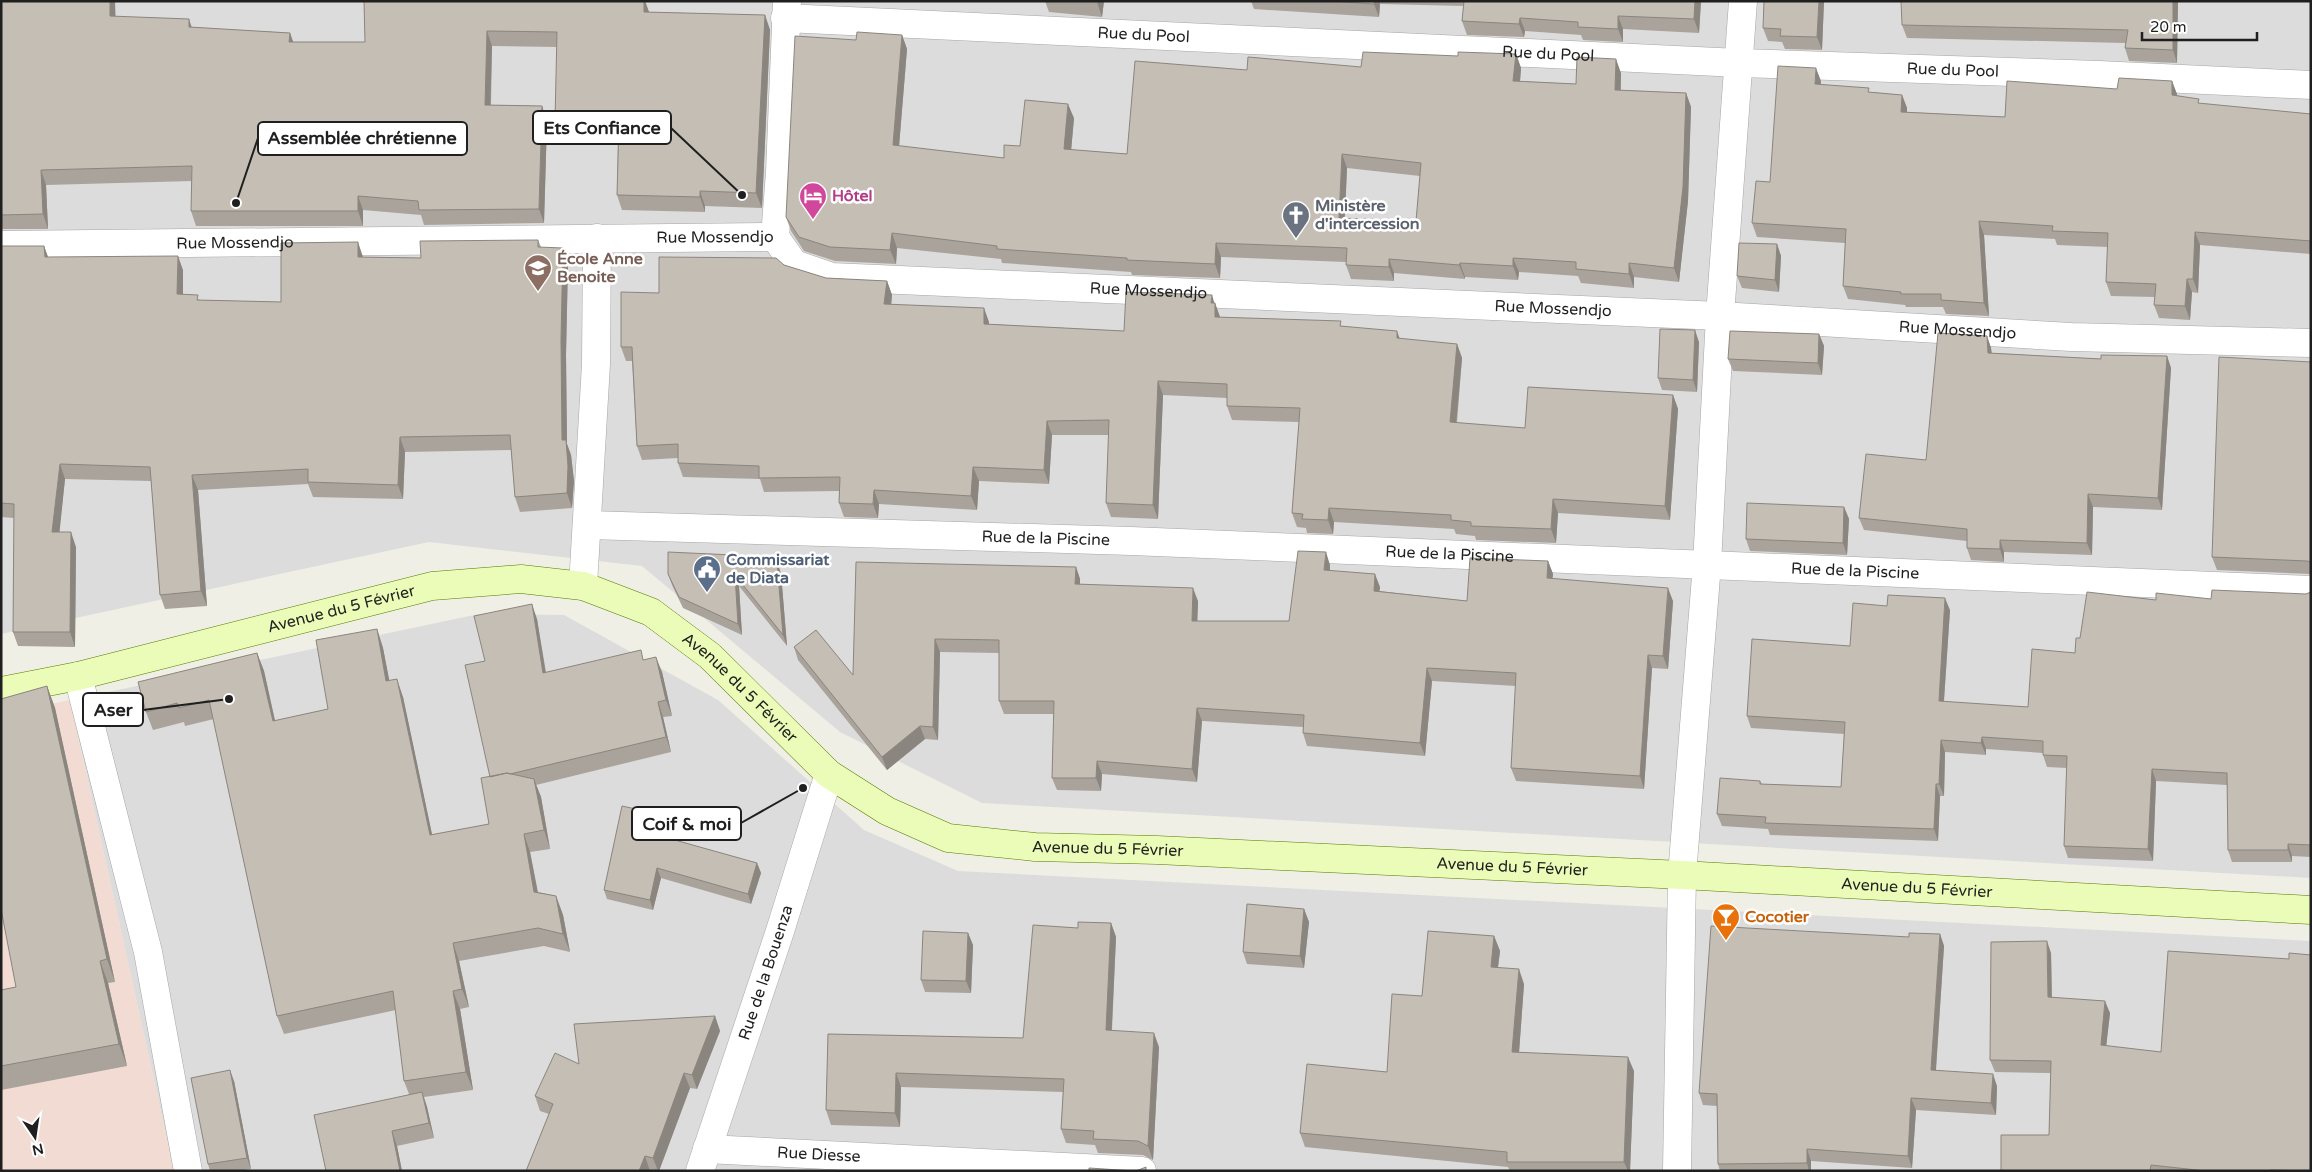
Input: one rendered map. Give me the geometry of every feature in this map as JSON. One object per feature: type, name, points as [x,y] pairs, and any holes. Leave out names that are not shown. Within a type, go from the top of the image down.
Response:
[{"type":"street","points":[[1677,1171],[1682,875],[1707,564],[1720,316],[1743,1]]},
{"type":"street","points":[[775,238],[780,172],[786,10]]},
{"type":"street","name":"Rue du Pool","points":[[786,10],[1739,63],[2311,85]]},
{"type":"street","points":[[583,586],[596,364],[597,238]]},
{"type":"street","name":"Rue Mossendjo","points":[[1,246],[282,244],[597,238],[775,238],[794,264],[832,277],[1720,316],[2071,337],[2311,344]]},
{"type":"street","name":"Rue de la Piscine","points":[[588,525],[1130,541],[2311,590]]},
{"type":"street","name":"Avenue du 5 Février","points":[[1,691],[78,676],[432,586],[521,579],[583,586],[651,612],[702,651],[829,774],[887,811],[948,838],[1035,847],[1157,850],[1682,875],[2311,910]]},
{"type":"street","points":[[78,676],[148,952],[188,1171]]},
{"type":"street","name":"Rue de la Bouenza","points":[[704,1160],[780,931],[829,774]]},
{"type":"street","name":"Rue Diesse","points":[[704,1160],[1142,1171]]},
{"type":"shaded area","points":[[1,1],[2311,1],[2311,878],[982,803],[840,732],[642,566],[429,542],[1,634]]},
{"type":"shaded area","points":[[479,614],[564,615],[718,700],[864,830],[958,871],[2311,941],[2311,1171],[174,1171],[70,700]]},
{"type":"shaded area","points":[[70,700],[174,1171],[1,1171],[1,715]]},
{"type":"building","points":[[1,1],[110,1],[110,16],[189,19],[189,27],[290,33],[289,42],[365,42],[364,1],[644,1],[644,12],[765,15],[756,193],[700,191],[700,197],[617,195],[619,122],[555,121],[557,32],[487,31],[485,105],[542,106],[539,209],[419,210],[418,201],[358,196],[358,211],[191,211],[192,166],[41,170],[43,214],[1,215]]},
{"type":"building","points":[[1331,1],[1374,1],[1374,4]]},
{"type":"building","points":[[1464,1],[1695,1],[1694,19],[1618,16],[1618,29],[1578,27],[1578,22],[1520,18],[1519,24],[1462,21]]},
{"type":"building","points":[[1764,1],[1819,1],[1817,37],[1780,36],[1781,29],[1763,28]]},
{"type":"building","points":[[1901,1],[2173,1],[2173,50],[2125,48],[2128,30],[1902,25]]},
{"type":"building","points":[[857,32],[902,35],[893,145],[1004,158],[1004,145],[1020,146],[1025,100],[1068,104],[1064,149],[1127,154],[1135,61],[1247,70],[1248,57],[1361,67],[1363,52],[1458,56],[1458,52],[1516,54],[1513,81],[1576,84],[1577,57],[1616,59],[1615,90],[1686,93],[1683,187],[1674,268],[1629,263],[1629,274],[1576,269],[1576,262],[1513,258],[1513,266],[1460,263],[1459,265],[1389,259],[1389,267],[1346,265],[1347,248],[1216,243],[1215,264],[1127,260],[1127,258],[997,249],[997,246],[892,233],[890,250],[830,247],[799,237],[786,217],[795,36],[856,40]],"holes":[[[1342,154],[1421,163],[1416,221],[1339,218]]]},
{"type":"building","points":[[1778,66],[1816,68],[1815,84],[1869,88],[1868,92],[1902,95],[1901,112],[2005,117],[2007,81],[2117,89],[2119,78],[2172,81],[2172,95],[2199,99],[2198,103],[2311,114],[2311,241],[2195,232],[2193,279],[2187,279],[2185,306],[2154,305],[2156,284],[2106,282],[2108,233],[2052,231],[2053,226],[1979,221],[1984,303],[1941,300],[1941,294],[1901,294],[1901,292],[1843,286],[1846,229],[1752,223],[1756,181],[1770,182]]},
{"type":"building","points":[[538,240],[538,247],[563,248],[561,340],[562,440],[566,440],[568,466],[567,493],[515,497],[510,435],[400,437],[398,485],[308,482],[308,469],[192,475],[201,591],[160,595],[150,467],[60,464],[52,532],[71,532],[70,632],[13,632],[14,504],[1,503],[1,246],[44,246],[45,257],[178,256],[177,294],[198,295],[197,300],[281,302],[281,243],[358,242],[358,257],[421,258],[420,241]]},
{"type":"building","points":[[1739,243],[1777,244],[1775,280],[1737,276]]},
{"type":"building","points":[[659,257],[776,258],[784,265],[826,278],[887,281],[884,304],[984,308],[984,324],[1124,331],[1126,292],[1212,295],[1211,303],[1215,303],[1215,317],[1341,321],[1340,326],[1397,331],[1397,338],[1457,344],[1450,422],[1525,428],[1528,387],[1673,395],[1665,506],[1553,499],[1551,529],[1471,526],[1471,522],[1451,520],[1451,515],[1329,508],[1328,520],[1302,519],[1303,514],[1292,513],[1300,408],[1227,406],[1227,384],[1158,381],[1153,505],[1106,503],[1109,420],[1047,421],[1044,470],[973,467],[971,496],[874,490],[873,504],[839,503],[840,477],[759,478],[759,466],[678,463],[678,444],[637,446],[632,347],[621,347],[621,292],[659,293]]},
{"type":"building","points":[[1660,329],[1695,330],[1693,380],[1658,378]]},
{"type":"building","points":[[1730,331],[1819,334],[1818,363],[1728,359]]},
{"type":"building","points":[[1938,333],[1987,336],[1988,353],[2101,359],[2101,355],[2167,356],[2158,498],[2088,494],[2087,543],[2000,540],[2000,549],[1967,548],[1967,529],[1859,518],[1866,454],[1926,460]]},
{"type":"building","points":[[2219,357],[2311,362],[2311,562],[2212,557]]},
{"type":"building","points":[[1747,503],[1844,507],[1843,543],[1746,539]]},
{"type":"building","points":[[1298,551],[1326,552],[1324,570],[1375,574],[1374,591],[1467,601],[1470,558],[1548,561],[1547,578],[1668,588],[1663,656],[1648,655],[1640,776],[1511,768],[1516,673],[1427,668],[1420,743],[1303,733],[1304,715],[1197,708],[1192,769],[1097,761],[1096,778],[1052,778],[1054,701],[999,701],[999,640],[935,639],[933,727],[920,726],[882,757],[794,647],[816,630],[853,675],[856,562],[1076,567],[1075,584],[1193,588],[1192,621],[1289,621]]},
{"type":"building","points":[[668,552],[733,555],[734,565],[777,562],[783,635],[735,575],[738,624],[679,597],[668,574]]},
{"type":"building","points":[[2212,590],[2306,594],[2311,592],[2311,845],[2288,844],[2288,850],[2228,850],[2227,773],[2152,769],[2148,849],[2064,846],[2067,756],[2043,755],[2043,741],[1982,737],[1981,743],[1941,740],[1939,784],[1936,784],[1934,829],[1765,823],[1766,817],[1717,814],[1720,778],[1760,781],[1760,784],[1841,787],[1845,722],[1747,716],[1752,639],[1850,646],[1853,603],[1887,606],[1888,595],[1945,598],[1939,701],[2028,707],[2032,649],[2075,653],[2076,638],[2080,638],[2087,592],[2156,600],[2156,593],[2211,599]]},
{"type":"building","points":[[532,604],[543,673],[641,650],[643,660],[656,657],[666,700],[658,702],[666,737],[510,774],[490,777],[465,665],[485,661],[474,616]]},
{"type":"building","points":[[377,629],[386,681],[397,679],[430,835],[489,824],[481,778],[507,773],[534,779],[544,830],[524,834],[534,892],[556,896],[563,934],[538,928],[453,943],[462,989],[453,991],[466,1072],[404,1081],[393,991],[277,1016],[209,700],[179,708],[177,703],[146,712],[138,682],[257,653],[273,721],[328,709],[316,640]]},
{"type":"building","points":[[47,686],[107,959],[100,961],[119,1044],[1,1066],[1,990],[16,987],[1,909],[1,699]]},
{"type":"building","points":[[622,806],[668,816],[664,837],[757,863],[748,894],[657,868],[650,900],[604,890]]},
{"type":"building","points":[[1247,904],[1304,909],[1300,956],[1243,952]]},
{"type":"building","points":[[1078,922],[1111,923],[1106,1030],[1154,1033],[1148,1146],[1138,1141],[1093,1139],[1094,1131],[1061,1129],[1064,1079],[896,1073],[895,1113],[826,1110],[828,1034],[1023,1038],[1033,925],[1078,928]]},
{"type":"building","points":[[1711,926],[1909,937],[1909,933],[1940,934],[1931,1070],[1993,1074],[1991,1103],[1911,1098],[1908,1156],[1807,1149],[1807,1163],[1718,1164],[1717,1094],[1699,1093]]},
{"type":"building","points":[[923,931],[968,933],[966,981],[921,980]]},
{"type":"building","points":[[1428,931],[1494,936],[1491,967],[1519,969],[1512,1052],[1628,1057],[1624,1162],[1507,1162],[1507,1152],[1300,1133],[1307,1064],[1387,1072],[1392,994],[1422,996]]},
{"type":"building","points":[[2047,941],[2048,997],[2105,1001],[2101,1045],[2161,1052],[2168,951],[2289,959],[2289,953],[2311,955],[2311,1171],[2206,1171],[2151,1165],[2150,1171],[2001,1171],[2001,1135],[2049,1135],[2051,1061],[1990,1060],[1991,942]]},
{"type":"building","points":[[715,1016],[692,1075],[684,1073],[653,1158],[645,1156],[639,1171],[526,1171],[553,1104],[535,1096],[555,1053],[579,1064],[574,1024]]},
{"type":"building","points":[[230,1070],[247,1158],[208,1164],[191,1078]]},
{"type":"building","points":[[422,1092],[429,1123],[392,1131],[400,1171],[326,1171],[314,1115]]},
{"type":"building","points":[[1146,1167],[1146,1171],[1136,1171]]},
{"type":"building","points":[[1089,1168],[1134,1171],[1089,1171]]},
{"type":"place","name":"Ets Confiance","points":[[742,195]]},
{"type":"place","name":"Assemblée chrétienne","points":[[236,203]]},
{"type":"place","name":"Hôtel","points":[[813,220]]},
{"type":"place","name":"Ministère d'intercession","points":[[1296,239]]},
{"type":"place","name":"École Anne Benoite","points":[[538,292]]},
{"type":"place","name":"Commissariat de Diata","points":[[707,593]]},
{"type":"place","name":"Aser","points":[[229,699]]},
{"type":"place","name":"Coif & moi","points":[[803,788]]},
{"type":"place","name":"Cocotier","points":[[1726,941]]}]
